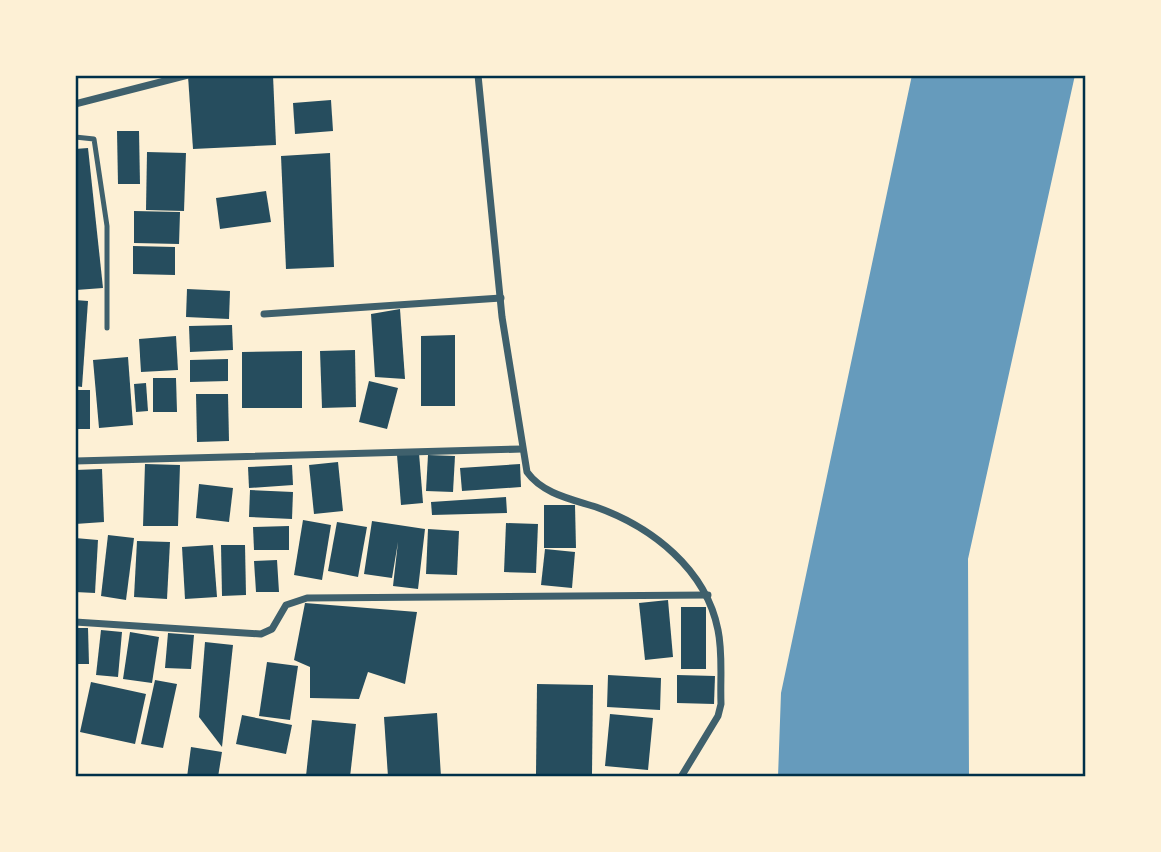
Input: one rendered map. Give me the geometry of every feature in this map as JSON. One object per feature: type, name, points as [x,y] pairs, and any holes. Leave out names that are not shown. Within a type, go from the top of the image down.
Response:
[{"type":"street","points":[[75,104],[188,75]]},
{"type":"street","points":[[478,75],[500,298],[527,472],[536,484],[643,528],[657,538],[700,582],[708,595],[719,638],[721,704],[718,716],[681,777]]},
{"type":"street","points":[[264,314],[500,298]]},
{"type":"street","points":[[75,461],[522,449]]},
{"type":"street","points":[[75,622],[261,634],[272,629],[286,605],[307,598],[708,595]]},
{"type":"lane","points":[[75,137],[94,139],[107,226],[107,328]]},
{"type":"water","points":[[912,75],[1075,75],[968,559],[969,777],[778,777],[781,693]]},
{"type":"building","points":[[273,75],[276,145],[193,149],[188,76]]},
{"type":"building","points":[[331,100],[333,131],[295,134],[293,103]]},
{"type":"building","points":[[117,131],[139,131],[140,184],[118,184]]},
{"type":"building","points":[[88,148],[103,288],[76,290],[75,149]]},
{"type":"building","points":[[147,152],[186,153],[184,211],[146,210]]},
{"type":"building","points":[[330,153],[334,267],[286,269],[281,156]]},
{"type":"building","points":[[266,191],[271,222],[220,229],[216,198]]},
{"type":"building","points":[[134,211],[180,212],[179,244],[134,243]]},
{"type":"building","points":[[133,246],[175,247],[175,275],[133,274]]},
{"type":"building","points":[[187,289],[230,291],[229,319],[186,317]]},
{"type":"building","points":[[75,300],[88,301],[82,387],[75,386]]},
{"type":"building","points":[[400,309],[405,379],[375,377],[371,314]]},
{"type":"building","points":[[232,325],[233,350],[190,352],[189,326]]},
{"type":"building","points":[[455,335],[455,406],[421,406],[421,336]]},
{"type":"building","points":[[176,336],[178,370],[141,372],[139,339]]},
{"type":"building","points":[[355,350],[356,407],[322,408],[320,351]]},
{"type":"building","points":[[302,351],[302,408],[242,408],[242,352]]},
{"type":"building","points":[[128,357],[133,425],[99,428],[93,360]]},
{"type":"building","points":[[228,359],[228,381],[190,382],[190,360]]},
{"type":"building","points":[[153,378],[176,378],[177,412],[153,412]]},
{"type":"building","points":[[369,381],[398,388],[387,429],[359,422]]},
{"type":"building","points":[[146,383],[148,411],[136,412],[134,384]]},
{"type":"building","points":[[75,390],[90,390],[90,429],[75,429]]},
{"type":"building","points":[[196,394],[228,394],[229,441],[197,442]]},
{"type":"building","points":[[419,453],[423,503],[401,505],[397,455]]},
{"type":"building","points":[[428,455],[455,456],[453,492],[426,491]]},
{"type":"building","points":[[338,462],[343,511],[314,514],[309,465]]},
{"type":"building","points":[[145,464],[180,465],[178,526],[143,526]]},
{"type":"building","points":[[520,464],[521,487],[462,491],[460,468]]},
{"type":"building","points":[[292,465],[293,485],[249,488],[248,467]]},
{"type":"building","points":[[102,469],[104,522],[75,524],[75,470]]},
{"type":"building","points":[[199,484],[233,488],[229,522],[196,518]]},
{"type":"building","points":[[250,490],[293,492],[292,519],[249,517]]},
{"type":"building","points":[[506,497],[507,513],[432,515],[431,502]]},
{"type":"building","points":[[544,505],[575,505],[576,548],[544,548]]},
{"type":"building","points":[[303,520],[331,525],[322,580],[294,575]]},
{"type":"building","points":[[372,521],[425,529],[418,589],[393,586],[398,542],[392,578],[364,574]]},
{"type":"building","points":[[337,522],[367,527],[358,577],[328,571]]},
{"type":"building","points":[[506,523],[538,524],[536,573],[504,572]]},
{"type":"building","points":[[289,526],[289,550],[254,550],[253,527]]},
{"type":"building","points":[[428,529],[459,531],[457,575],[426,574]]},
{"type":"building","points":[[108,535],[134,538],[126,600],[101,596]]},
{"type":"building","points":[[75,538],[98,540],[95,593],[75,592]]},
{"type":"building","points":[[137,541],[170,542],[167,599],[134,597]]},
{"type":"building","points":[[213,545],[217,597],[185,599],[182,547]]},
{"type":"building","points":[[221,545],[245,545],[246,595],[222,596]]},
{"type":"building","points":[[545,549],[575,552],[572,588],[541,585]]},
{"type":"building","points":[[277,560],[279,592],[256,592],[254,561]]},
{"type":"building","points":[[668,600],[673,657],[645,660],[639,603]]},
{"type":"building","points":[[305,603],[417,612],[405,684],[368,672],[359,699],[310,698],[310,667],[294,660]]},
{"type":"building","points":[[681,607],[706,607],[706,669],[681,669]]},
{"type":"building","points":[[75,628],[88,628],[89,664],[75,664]]},
{"type":"building","points":[[101,630],[122,632],[118,677],[96,675]]},
{"type":"building","points":[[130,632],[159,637],[152,683],[123,679]]},
{"type":"building","points":[[168,633],[194,635],[191,669],[165,668]]},
{"type":"building","points":[[205,642],[233,645],[222,747],[199,717]]},
{"type":"building","points":[[267,662],[298,666],[290,720],[259,716]]},
{"type":"building","points":[[608,675],[661,678],[660,710],[607,707]]},
{"type":"building","points":[[677,675],[715,676],[714,704],[677,703]]},
{"type":"building","points":[[155,680],[177,684],[163,748],[141,744]]},
{"type":"building","points":[[91,682],[146,694],[135,744],[80,732]]},
{"type":"building","points":[[537,684],[593,685],[592,774],[536,774]]},
{"type":"building","points":[[437,713],[441,777],[388,777],[384,717]]},
{"type":"building","points":[[610,714],[653,718],[648,770],[605,766]]},
{"type":"building","points":[[242,715],[292,725],[286,754],[236,744]]},
{"type":"building","points":[[312,720],[356,724],[350,777],[306,776]]},
{"type":"building","points":[[191,747],[222,752],[218,777],[187,777]]}]
